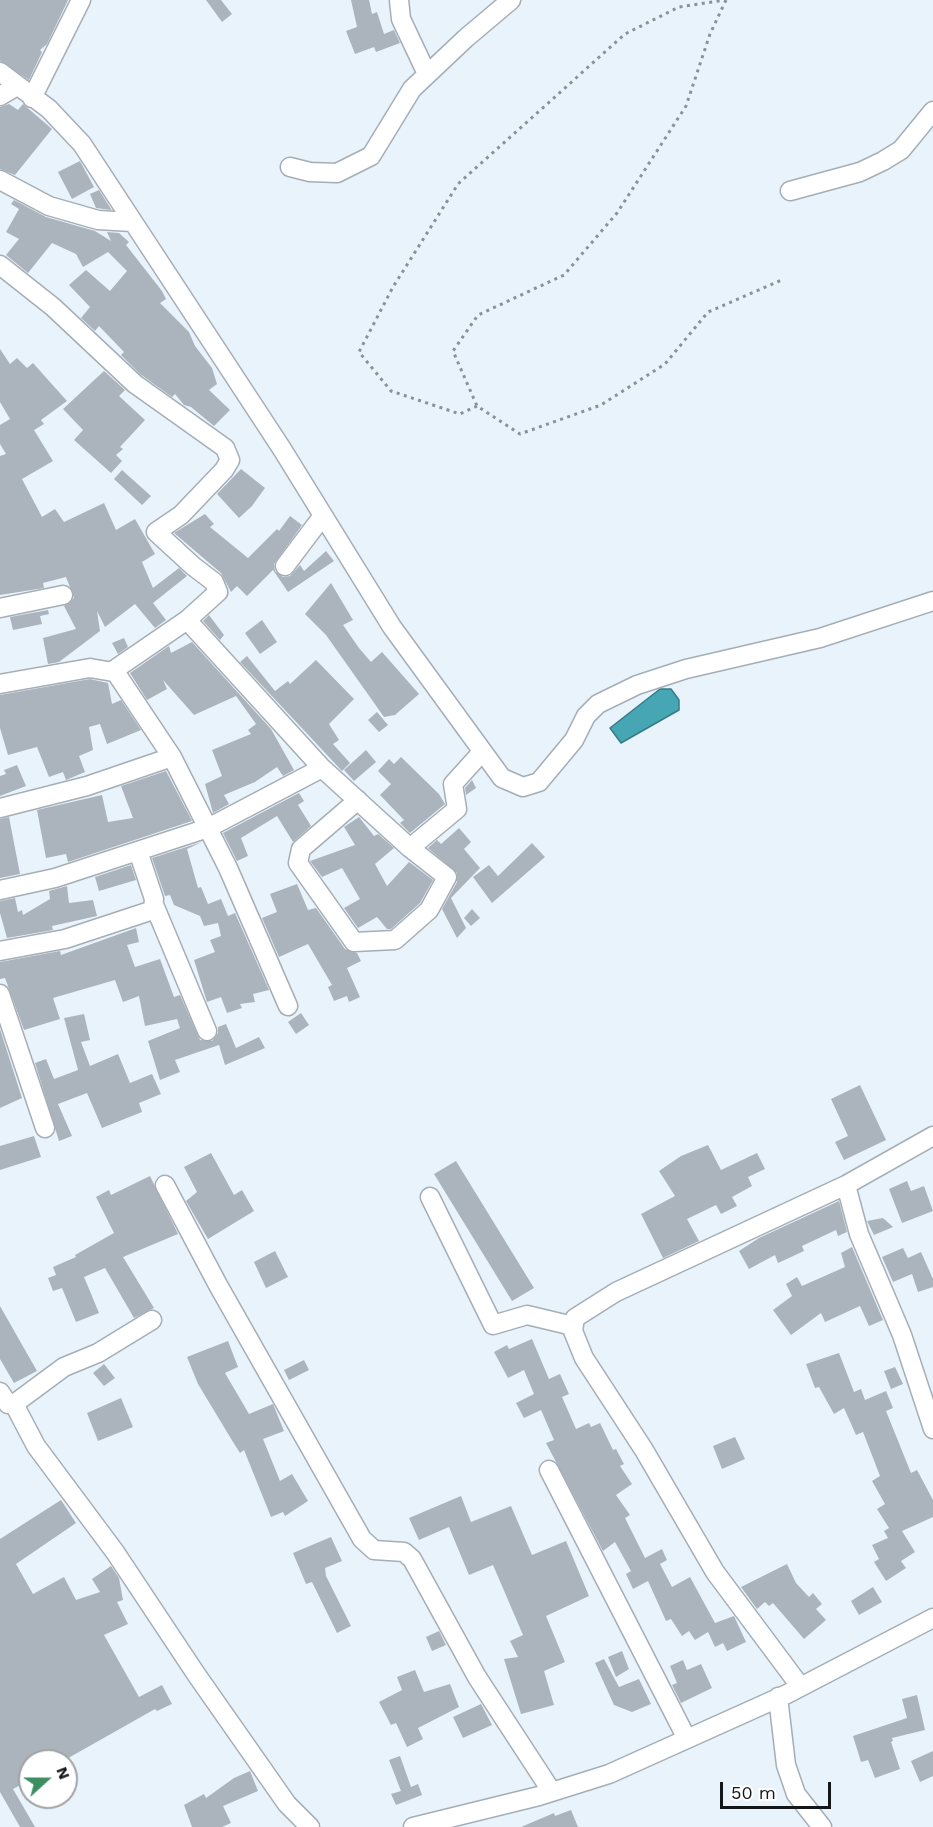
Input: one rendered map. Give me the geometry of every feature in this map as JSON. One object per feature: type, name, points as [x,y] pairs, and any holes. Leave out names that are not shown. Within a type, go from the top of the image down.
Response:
[{"type":"street","points":[[32,98],[81,0]]},
{"type":"street","points":[[399,0],[401,19],[427,74]]},
{"type":"street","points":[[290,167],[310,172],[336,173],[371,156],[412,89],[511,0]]},
{"type":"street","points":[[0,72],[49,109],[82,144],[282,449],[392,627],[502,778],[524,787],[539,782],[574,740],[586,716],[598,704],[637,684],[686,669],[820,638],[933,601]]},
{"type":"street","points":[[0,96],[17,86]]},
{"type":"street","points":[[790,191],[860,172],[883,161],[901,150],[933,111]]},
{"type":"street","points":[[0,180],[49,206],[98,220],[132,222]]},
{"type":"street","points":[[0,264],[53,307],[135,384],[225,448],[230,460],[224,470],[175,520],[156,532],[217,586],[218,592],[212,599],[187,620],[113,672],[90,668],[0,684]]},
{"type":"street","points":[[285,566],[322,517]]},
{"type":"street","points":[[0,608],[63,595]]},
{"type":"street","points":[[187,620],[322,768],[358,800],[410,848],[447,877],[429,909],[395,940],[354,942],[298,863],[302,849],[358,800]]},
{"type":"street","points":[[114,670],[172,757],[208,828],[288,1005]]},
{"type":"street","points":[[410,848],[457,809],[453,784],[482,752]]},
{"type":"street","points":[[0,808],[87,786],[172,757]]},
{"type":"street","points":[[0,890],[55,878],[208,828],[322,768]]},
{"type":"street","points":[[138,851],[155,907],[207,1031]]},
{"type":"street","points":[[0,951],[65,939],[149,913],[155,907]]},
{"type":"street","points":[[0,994],[45,1128]]},
{"type":"street","points":[[800,1686],[715,1572],[644,1450],[584,1358],[573,1326],[575,1318],[616,1292],[846,1185],[933,1136]]},
{"type":"street","points":[[165,1185],[218,1285],[362,1539],[374,1550],[404,1552],[412,1559],[477,1677],[552,1792]]},
{"type":"street","points":[[846,1185],[859,1234],[902,1335],[933,1429]]},
{"type":"street","points":[[430,1197],[493,1325],[527,1315],[573,1326]]},
{"type":"street","points":[[152,1320],[98,1353],[64,1367],[7,1398],[36,1446],[115,1552],[196,1674],[287,1804],[310,1827]]},
{"type":"street","points":[[549,1470],[687,1739]]},
{"type":"street","points":[[413,1827],[455,1822],[609,1774],[778,1697],[933,1618]]},
{"type":"street","points":[[778,1697],[786,1766],[796,1794],[822,1827]]},
{"type":"path","points":[[477,406],[460,414],[391,391],[359,352],[393,287],[458,184],[625,34],[679,7],[725,0]]},
{"type":"path","points":[[725,0],[710,34],[686,106],[617,213],[564,275],[478,315],[453,351],[477,406],[520,434],[601,405],[665,364],[708,312],[784,279]]},
{"type":"water","points":[[660,689],[671,689],[679,700],[679,710],[621,743],[610,728]]},
{"type":"building","points":[[0,0],[68,0],[47,44],[40,50],[42,52],[29,80],[0,61]]},
{"type":"building","points":[[206,0],[221,0],[232,14],[222,22]]},
{"type":"building","points":[[351,0],[369,0],[372,14],[377,12],[384,34],[394,30],[400,43],[376,52],[374,47],[355,54],[346,31],[357,27]]},
{"type":"building","points":[[9,104],[18,110],[23,104],[52,129],[15,175],[0,169],[0,107]]},
{"type":"building","points":[[80,161],[94,187],[72,199],[58,172]]},
{"type":"building","points":[[99,190],[111,210],[96,208],[90,194]]},
{"type":"building","points":[[14,200],[46,217],[95,231],[111,241],[107,232],[119,233],[129,242],[126,245],[162,291],[166,299],[160,303],[189,332],[195,346],[212,368],[217,384],[209,390],[230,410],[214,426],[191,407],[184,405],[175,394],[172,397],[140,374],[121,355],[124,352],[99,326],[95,331],[81,318],[90,307],[69,285],[86,270],[110,291],[127,271],[108,252],[83,267],[76,254],[52,243],[28,273],[6,255],[19,239],[6,232],[19,209],[11,204]]},
{"type":"building","points":[[0,349],[10,364],[17,358],[27,368],[33,363],[67,401],[41,420],[44,424],[34,430],[53,461],[22,479],[42,517],[55,509],[64,522],[104,503],[116,530],[135,519],[155,554],[142,562],[153,588],[179,568],[187,576],[153,603],[166,620],[155,628],[135,604],[105,627],[97,611],[100,631],[59,662],[48,664],[43,638],[76,629],[64,606],[74,598],[66,577],[43,583],[44,588],[0,595],[0,456],[6,454],[0,444],[0,425],[10,419],[0,402]]},
{"type":"building","points":[[104,371],[125,390],[119,396],[145,420],[120,447],[123,449],[116,455],[122,461],[111,473],[74,440],[83,430],[63,409]]},
{"type":"building","points":[[241,469],[265,488],[252,506],[239,518],[217,494]]},
{"type":"building","points":[[122,470],[151,496],[142,505],[114,479]]},
{"type":"building","points":[[205,514],[214,524],[210,527],[248,558],[277,529],[279,531],[290,516],[302,525],[274,564],[275,571],[283,577],[290,576],[300,565],[304,571],[326,551],[334,561],[288,592],[273,570],[247,596],[237,586],[231,592],[221,573],[174,533]]},
{"type":"building","points":[[331,583],[353,620],[343,625],[359,648],[371,662],[382,652],[419,694],[395,715],[384,717],[326,635],[305,614]]},
{"type":"building","points":[[48,610],[49,614],[40,616],[42,624],[13,630],[10,617]]},
{"type":"building","points":[[209,615],[224,635],[220,640],[203,621]]},
{"type":"building","points":[[262,620],[277,642],[260,654],[245,633]]},
{"type":"building","points":[[124,638],[128,647],[118,654],[112,643]]},
{"type":"building","points":[[192,642],[271,729],[294,770],[283,776],[277,767],[255,782],[224,795],[229,804],[213,813],[205,784],[222,776],[212,750],[251,734],[248,730],[256,724],[236,696],[194,715],[163,680],[167,689],[147,700],[130,673],[169,646],[171,653]]},
{"type":"building","points":[[247,656],[275,691],[288,681],[290,684],[316,660],[354,699],[329,724],[339,740],[333,744],[350,763],[342,771],[240,662]]},
{"type":"building","points":[[90,679],[108,683],[112,704],[121,700],[141,730],[107,744],[100,724],[89,727],[93,750],[79,756],[85,772],[66,780],[63,772],[49,777],[37,747],[8,755],[0,728],[0,695]]},
{"type":"building","points":[[377,712],[388,725],[379,732],[368,720]]},
{"type":"building","points":[[366,750],[376,762],[354,781],[344,770]]},
{"type":"building","points":[[401,757],[439,794],[445,804],[410,833],[400,823],[404,820],[380,795],[391,784],[378,771],[389,759],[394,764]]},
{"type":"building","points":[[17,765],[26,786],[0,796],[0,776],[6,774],[4,770]]},
{"type":"building","points":[[166,771],[192,821],[68,862],[66,854],[46,858],[37,810],[102,795],[108,822],[133,818],[121,786]]},
{"type":"building","points":[[472,780],[476,788],[466,795],[465,788]]},
{"type":"building","points":[[299,793],[304,801],[298,805],[311,826],[293,842],[277,816],[241,838],[248,856],[237,861],[223,833]]},
{"type":"building","points":[[9,817],[20,874],[0,878],[0,819]]},
{"type":"building","points":[[359,817],[374,836],[378,834],[394,848],[375,864],[387,886],[409,862],[433,880],[420,903],[391,929],[387,929],[377,917],[358,928],[344,908],[360,899],[342,868],[322,877],[310,861],[355,845],[344,827]]},
{"type":"building","points":[[459,828],[471,842],[464,849],[480,868],[451,898],[466,928],[457,938],[442,909],[457,882],[457,873],[428,848],[437,840],[441,844]]},
{"type":"building","points":[[202,842],[187,849],[198,888],[201,887],[208,904],[221,899],[228,916],[235,913],[269,990],[253,994],[255,1002],[240,1004],[242,1008],[227,1013],[221,997],[207,1002],[194,960],[215,952],[210,940],[221,936],[218,923],[204,926],[200,916],[174,905],[170,895],[165,896],[152,858]]},
{"type":"building","points":[[532,843],[545,857],[492,903],[473,877],[489,865],[498,876]]},
{"type":"building","points":[[131,865],[136,880],[99,891],[95,877]]},
{"type":"building","points":[[297,884],[308,910],[316,908],[345,949],[357,953],[361,961],[347,968],[360,997],[349,1002],[347,996],[334,1001],[328,987],[332,985],[308,944],[279,957],[262,918],[277,912],[270,894]]},
{"type":"building","points":[[67,886],[69,903],[93,900],[97,916],[52,926],[53,930],[7,938],[0,913],[0,901],[15,898],[18,912],[22,910],[23,915],[50,899],[49,891]]},
{"type":"building","points":[[472,909],[480,918],[471,926],[464,918]]},
{"type":"building","points":[[136,928],[139,942],[127,945],[135,967],[160,959],[174,997],[180,995],[200,1040],[212,1041],[218,1033],[218,1027],[226,1024],[236,1048],[259,1037],[265,1048],[225,1065],[219,1045],[175,1060],[180,1072],[160,1080],[148,1041],[180,1028],[177,1019],[145,1026],[139,996],[123,1002],[115,980],[53,998],[60,1019],[24,1030],[5,978],[0,979],[0,962],[60,951],[61,955]]},
{"type":"building","points":[[301,1013],[309,1025],[296,1034],[288,1022]]},
{"type":"building","points":[[84,1014],[90,1040],[81,1042],[90,1066],[118,1054],[130,1083],[152,1074],[161,1094],[139,1103],[142,1112],[102,1128],[87,1093],[58,1104],[72,1136],[59,1141],[35,1063],[46,1059],[54,1079],[78,1070],[64,1018]]},
{"type":"building","points":[[0,1029],[22,1098],[0,1108]]},
{"type":"building","points":[[860,1085],[886,1140],[844,1160],[835,1142],[848,1136],[831,1099]]},
{"type":"building","points":[[34,1136],[41,1157],[0,1170],[0,1146]]},
{"type":"building","points":[[708,1145],[721,1170],[757,1153],[765,1169],[748,1177],[752,1186],[732,1197],[737,1206],[721,1214],[716,1205],[687,1219],[699,1241],[663,1258],[641,1214],[675,1196],[659,1171],[681,1156]]},
{"type":"building","points":[[211,1153],[234,1195],[242,1190],[254,1211],[208,1239],[186,1201],[197,1192],[184,1167]]},
{"type":"building","points":[[456,1161],[534,1288],[512,1301],[434,1174]]},
{"type":"building","points":[[150,1176],[178,1234],[123,1257],[154,1308],[134,1318],[105,1268],[84,1277],[99,1313],[76,1322],[62,1288],[53,1291],[48,1278],[56,1275],[53,1267],[76,1257],[75,1255],[114,1233],[96,1197],[109,1190],[111,1195]]},
{"type":"building","points":[[907,1181],[911,1191],[924,1186],[933,1211],[902,1223],[889,1189]]},
{"type":"building","points":[[839,1201],[847,1232],[838,1236],[836,1230],[802,1246],[804,1251],[778,1263],[775,1255],[749,1269],[739,1251],[759,1238]]},
{"type":"building","points":[[883,1218],[893,1227],[874,1235],[867,1221]]},
{"type":"building","points":[[852,1247],[883,1320],[869,1326],[860,1306],[825,1322],[821,1313],[791,1335],[773,1310],[792,1296],[786,1284],[797,1277],[802,1286],[845,1267],[841,1253]]},
{"type":"building","points":[[903,1248],[908,1258],[921,1252],[933,1279],[933,1287],[918,1292],[912,1274],[893,1282],[882,1257]]},
{"type":"building","points":[[275,1251],[288,1277],[266,1288],[254,1262]]},
{"type":"building","points":[[0,1306],[37,1371],[14,1383],[0,1359]]},
{"type":"building","points":[[532,1339],[549,1379],[560,1374],[569,1394],[562,1397],[576,1429],[589,1423],[591,1427],[600,1423],[613,1450],[616,1449],[624,1464],[620,1466],[632,1484],[616,1495],[630,1515],[625,1518],[645,1558],[662,1549],[667,1560],[660,1564],[672,1587],[690,1577],[715,1623],[734,1616],[746,1642],[727,1651],[723,1643],[715,1647],[708,1632],[695,1640],[689,1631],[682,1636],[671,1619],[666,1621],[648,1581],[633,1589],[626,1574],[631,1571],[615,1542],[603,1551],[546,1443],[554,1440],[541,1410],[524,1418],[516,1403],[534,1394],[524,1370],[508,1378],[494,1352],[507,1345],[509,1349]]},
{"type":"building","points":[[228,1341],[238,1367],[225,1373],[249,1414],[273,1404],[284,1431],[263,1439],[280,1481],[292,1474],[308,1501],[285,1516],[283,1512],[271,1517],[244,1450],[240,1453],[233,1442],[198,1384],[187,1357]]},
{"type":"building","points":[[839,1353],[854,1392],[861,1389],[865,1400],[886,1391],[893,1408],[886,1411],[911,1473],[917,1470],[933,1500],[933,1517],[902,1531],[915,1552],[901,1561],[906,1568],[886,1581],[874,1562],[879,1559],[872,1545],[888,1538],[884,1531],[889,1528],[877,1509],[885,1504],[872,1481],[880,1476],[863,1432],[856,1435],[844,1408],[834,1414],[819,1387],[815,1388],[806,1364]]},
{"type":"building","points":[[304,1360],[309,1370],[289,1380],[284,1370]]},
{"type":"building","points":[[104,1364],[115,1378],[104,1386],[93,1373]]},
{"type":"building","points":[[895,1367],[903,1384],[891,1389],[884,1371]]},
{"type":"building","points":[[121,1398],[133,1427],[98,1441],[87,1413]]},
{"type":"building","points":[[735,1437],[745,1459],[722,1469],[713,1446]]},
{"type":"building","points":[[461,1496],[471,1522],[511,1506],[532,1555],[566,1541],[589,1596],[546,1616],[565,1662],[544,1671],[554,1705],[521,1714],[504,1659],[518,1657],[510,1641],[523,1635],[493,1565],[469,1575],[449,1527],[419,1540],[409,1518]]},
{"type":"building","points":[[61,1500],[76,1523],[16,1564],[33,1594],[64,1577],[76,1600],[100,1592],[92,1579],[111,1566],[119,1578],[123,1600],[117,1602],[128,1624],[104,1635],[139,1697],[162,1685],[172,1704],[157,1711],[155,1709],[78,1753],[78,1749],[18,1749],[18,1786],[13,1789],[18,1798],[18,1809],[25,1809],[35,1827],[20,1827],[0,1792],[0,1539]]},
{"type":"building","points":[[331,1537],[342,1561],[325,1568],[326,1576],[351,1626],[337,1633],[312,1582],[306,1584],[293,1553]]},
{"type":"building","points":[[787,1564],[796,1583],[809,1597],[813,1593],[822,1604],[816,1609],[826,1620],[804,1639],[773,1603],[769,1606],[765,1602],[757,1609],[741,1587]]},
{"type":"building","points":[[873,1587],[882,1602],[859,1615],[851,1601]]},
{"type":"building","points":[[439,1631],[446,1645],[432,1651],[426,1637]]},
{"type":"building","points":[[622,1651],[629,1669],[616,1677],[608,1657]]},
{"type":"building","points":[[604,1659],[619,1687],[639,1679],[651,1704],[632,1712],[614,1705],[595,1663]]},
{"type":"building","points":[[683,1660],[687,1670],[701,1664],[712,1688],[681,1703],[672,1685],[677,1683],[670,1666]]},
{"type":"building","points":[[415,1670],[424,1692],[450,1684],[459,1707],[418,1728],[423,1739],[407,1747],[396,1723],[391,1725],[379,1702],[402,1690],[397,1677]]},
{"type":"building","points":[[917,1695],[925,1730],[892,1738],[891,1742],[900,1769],[875,1778],[868,1760],[861,1762],[853,1736],[907,1718],[902,1699]]},
{"type":"building","points":[[481,1704],[492,1725],[463,1738],[453,1717]]},
{"type":"building","points":[[933,1751],[933,1776],[920,1782],[911,1761]]},
{"type":"building","points":[[400,1756],[411,1787],[418,1784],[422,1795],[396,1805],[391,1794],[401,1791],[389,1760]]},
{"type":"building","points":[[250,1771],[258,1791],[223,1806],[231,1823],[222,1827],[192,1827],[184,1805],[204,1794],[206,1798],[234,1778]]},
{"type":"building","points":[[571,1810],[578,1827],[521,1827],[554,1813],[555,1816]]}]
